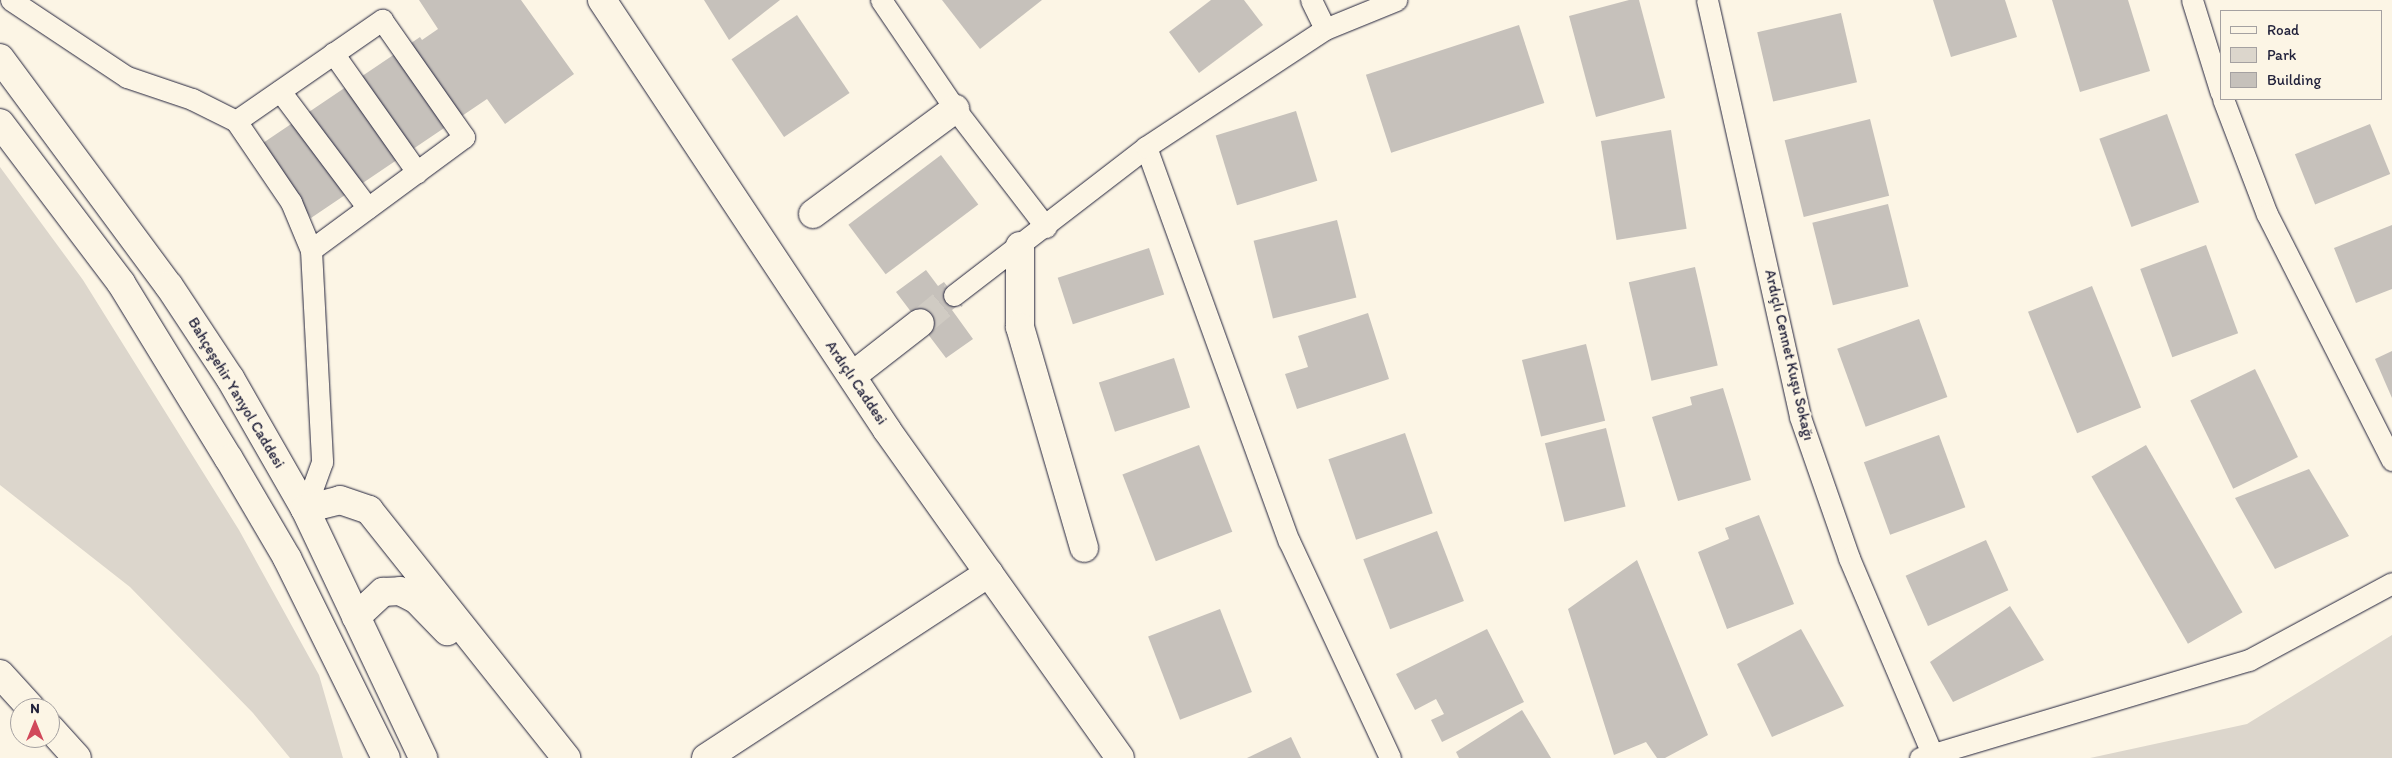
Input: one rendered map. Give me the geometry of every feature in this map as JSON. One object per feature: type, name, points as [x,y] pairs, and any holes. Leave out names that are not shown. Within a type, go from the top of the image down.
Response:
[{"type":"main road","name":"Ardıçlı Caddesi","points":[[602,0],[852,376],[1120,758]]},
{"type":"main road","name":"Bahçeşehir Yanyol Caddesi","points":[[0,58],[169,286],[230,378],[305,508],[423,758]]},
{"type":"main road","points":[[813,214],[955,109]]},
{"type":"main road","points":[[0,123],[121,283],[229,459],[288,558],[386,758]]},
{"type":"main road","points":[[1020,246],[1020,326],[1084,548]]},
{"type":"main road","points":[[852,376],[920,323]]},
{"type":"main road","points":[[305,508],[340,500],[369,510],[486,661],[566,758]]},
{"type":"main road","points":[[706,758],[989,573]]},
{"type":"main road","points":[[356,617],[383,592],[400,591],[416,599],[455,638],[486,661]]},
{"type":"main road","points":[[0,674],[22,698]]},
{"type":"main road","points":[[60,739],[77,758]]},
{"type":"lane","points":[[11,0],[127,77],[192,99],[236,121],[291,202],[311,250],[322,462],[305,508]]},
{"type":"lane","points":[[881,0],[955,109],[1046,227]]},
{"type":"lane","points":[[1311,0],[1325,29]]},
{"type":"lane","points":[[954,295],[1046,227],[1146,147],[1325,29],[1396,0]]},
{"type":"lane","name":"Ardıçlı Cennet Kuşu Sokağı","points":[[1708,0],[1800,417],[1849,558],[1926,756]]},
{"type":"lane","points":[[2192,0],[2220,90]]},
{"type":"lane","points":[[236,121],[382,20],[464,137],[311,250]]},
{"type":"lane","points":[[333,53],[417,172]]},
{"type":"lane","points":[[280,90],[368,208]]},
{"type":"lane","points":[[2223,100],[2267,214],[2392,460]]},
{"type":"lane","points":[[1146,147],[1289,541],[1390,758]]},
{"type":"lane","points":[[1926,756],[2249,660],[2392,582]]},
{"type":"green space","points":[[0,167],[83,280],[239,530],[319,675],[343,758],[290,758],[253,713],[130,587],[0,485]]},
{"type":"green space","points":[[2392,635],[2392,758],[2090,758],[2247,724]]},
{"type":"building","points":[[419,0],[521,0],[574,74],[505,124],[487,99],[311,218],[260,145],[420,37],[422,40],[438,29]]},
{"type":"building","points":[[704,0],[780,0],[729,40]]},
{"type":"building","points":[[942,0],[1042,0],[980,49]]},
{"type":"building","points":[[1211,0],[1244,0],[1263,25],[1199,73],[1169,32]]},
{"type":"building","points":[[1629,0],[1639,0],[1665,98],[1596,117],[1569,16]]},
{"type":"building","points":[[1933,0],[2005,0],[2017,37],[1951,57]]},
{"type":"building","points":[[2052,0],[2128,0],[2150,71],[2080,92]]},
{"type":"building","points":[[1841,13],[1857,82],[1773,102],[1757,32]]},
{"type":"building","points":[[797,15],[850,93],[784,137],[732,59]]},
{"type":"building","points":[[1519,25],[1544,103],[1391,153],[1366,75]]},
{"type":"building","points":[[1296,111],[1317,181],[1237,205],[1216,136]]},
{"type":"building","points":[[2167,114],[2199,202],[2131,227],[2099,139]]},
{"type":"building","points":[[1870,119],[1889,196],[1804,217],[1785,140]]},
{"type":"building","points":[[2370,124],[2390,174],[2315,204],[2295,154]]},
{"type":"building","points":[[1671,130],[1687,229],[1617,240],[1601,141]]},
{"type":"building","points":[[941,155],[978,205],[886,274],[848,225]]},
{"type":"building","points":[[1888,204],[1909,286],[1833,305],[1812,223]]},
{"type":"building","points":[[1337,220],[1356,298],[1273,318],[1254,241]]},
{"type":"building","points":[[2392,225],[2392,289],[2356,303],[2334,248]]},
{"type":"building","points":[[2206,245],[2238,333],[2172,357],[2140,269]]},
{"type":"building","points":[[1149,248],[1164,295],[1073,324],[1058,278]]},
{"type":"building","points":[[1695,267],[1718,365],[1651,381],[1629,282]]},
{"type":"building","points":[[926,270],[938,286],[944,282],[960,304],[952,310],[973,339],[946,358],[896,292]]},
{"type":"building","points":[[2092,286],[2141,407],[2077,433],[2028,312]]},
{"type":"building","points":[[1368,313],[1389,379],[1297,409],[1285,374],[1308,367],[1298,336]]},
{"type":"building","points":[[1919,319],[1947,397],[1866,427],[1837,349]]},
{"type":"building","points":[[1586,344],[1605,421],[1541,437],[1522,360]]},
{"type":"building","points":[[2392,351],[2392,398],[2375,359]]},
{"type":"building","points":[[1174,358],[1190,407],[1115,432],[1099,382]]},
{"type":"building","points":[[2255,369],[2298,457],[2233,489],[2190,401]]},
{"type":"building","points":[[1723,388],[1751,480],[1678,501],[1652,417],[1692,405],[1690,397]]},
{"type":"building","points":[[1606,428],[1626,507],[1564,522],[1545,443]]},
{"type":"building","points":[[1405,433],[1433,513],[1356,540],[1328,459]]},
{"type":"building","points":[[1939,435],[1965,507],[1890,535],[1864,462]]},
{"type":"building","points":[[1199,445],[1232,532],[1156,561],[1122,474]]},
{"type":"building","points":[[2146,445],[2242,612],[2188,644],[2091,477]]},
{"type":"building","points":[[2309,469],[2349,536],[2275,569],[2235,498]]},
{"type":"building","points":[[1759,515],[1794,604],[1727,629],[1698,552],[1729,539],[1725,528]]},
{"type":"building","points":[[1437,531],[1464,601],[1390,629],[1363,559]]},
{"type":"building","points":[[1986,540],[2008,590],[1928,626],[1906,576]]},
{"type":"building","points":[[1637,560],[1708,735],[1665,758],[1657,758],[1646,742],[1614,755],[1568,609]]},
{"type":"building","points":[[2010,606],[2044,660],[1953,702],[1930,662]]},
{"type":"building","points":[[1220,609],[1252,692],[1180,720],[1148,637]]},
{"type":"building","points":[[1487,629],[1524,702],[1442,742],[1431,720],[1444,714],[1436,699],[1415,710],[1396,674]]},
{"type":"building","points":[[1801,629],[1844,706],[1772,737],[1737,664]]},
{"type":"building","points":[[1522,710],[1551,758],[1459,758],[1456,752]]},
{"type":"building","points":[[1291,737],[1301,758],[1247,758]]},
{"type":"tunnel","points":[[920,323],[954,295]]}]
